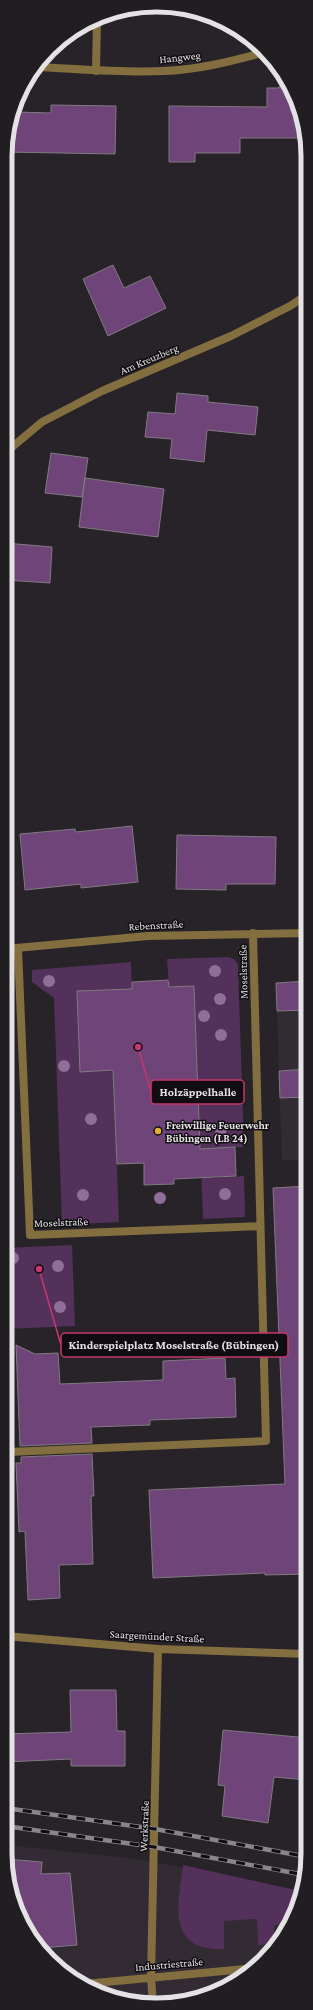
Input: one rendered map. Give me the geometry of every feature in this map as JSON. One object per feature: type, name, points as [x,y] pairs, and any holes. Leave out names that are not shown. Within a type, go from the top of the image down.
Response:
[{"type":"street","points":[[96,70],[97,25]]},
{"type":"street","name":"Hangweg","points":[[43,67],[164,71],[214,65],[259,54]]},
{"type":"street","name":"Am Kreuzberg","points":[[12,447],[42,422],[102,391],[231,336],[290,306],[301,299]]},
{"type":"street","name":"Moselstraße","points":[[12,1452],[266,1441],[253,933]]},
{"type":"street","name":"Rebenstraße","points":[[12,948],[90,940],[148,936],[301,933]]},
{"type":"street","name":"Moselstraße","points":[[18,948],[30,1235],[260,1226]]},
{"type":"street","name":"Saargemünder Straße","points":[[12,1637],[158,1649],[301,1654]]},
{"type":"street","name":"Werkstraße","points":[[153,1998],[158,1649]]},
{"type":"street","name":"Industriestraße","points":[[93,1983],[243,1969]]},
{"type":"shaded area","points":[[228,957],[234,959],[238,964],[244,1147],[210,1148],[211,1178],[244,1176],[245,1217],[203,1219],[194,986],[169,987],[167,959]]},
{"type":"shaded area","points":[[131,962],[132,989],[77,991],[113,1070],[119,1222],[62,1225],[54,998],[32,982],[32,970]]},
{"type":"shaded area","points":[[301,981],[301,1160],[282,1160],[276,983]]},
{"type":"shaded area","points":[[72,1245],[75,1326],[12,1329],[12,1248]]},
{"type":"shaded area","points":[[12,1846],[138,1859],[296,1890],[290,1909],[277,1934],[259,1956],[237,1974],[212,1987],[194,1993],[166,1998],[138,1997],[101,1987],[84,1979],[61,1962],[48,1949],[31,1926],[23,1909],[13,1872]]},
{"type":"shaded area","points":[[183,1865],[296,1890],[283,1924],[274,1925],[274,1938],[268,1944],[258,1945],[257,1919],[224,1921],[224,1949],[205,1948],[192,1942],[184,1934],[180,1923],[178,1910]]},
{"type":"building","points":[[282,84],[290,101],[300,138],[240,138],[240,153],[195,153],[195,162],[169,162],[169,106],[267,107],[267,88],[278,88]]},
{"type":"building","points":[[51,105],[116,106],[115,154],[12,152],[13,138],[19,112],[51,113]]},
{"type":"building","points":[[113,265],[124,288],[150,276],[166,308],[108,336],[83,279]]},
{"type":"building","points":[[177,393],[208,396],[208,402],[258,407],[255,435],[207,430],[204,462],[170,458],[172,439],[145,437],[148,412],[175,414]]},
{"type":"building","points":[[51,453],[88,458],[82,497],[45,493]]},
{"type":"building","points":[[85,478],[164,489],[158,537],[79,527]]},
{"type":"building","points":[[12,544],[52,547],[50,583],[12,580]]},
{"type":"building","points":[[132,826],[138,882],[81,888],[81,884],[25,890],[20,834],[75,829],[76,832]]},
{"type":"building","points":[[177,835],[276,837],[275,884],[226,884],[226,890],[176,889]]},
{"type":"building","points":[[168,980],[169,987],[194,986],[200,1149],[235,1147],[236,1176],[174,1179],[174,1184],[144,1185],[144,1163],[117,1164],[113,1070],[80,1072],[77,991],[132,989],[132,982]]},
{"type":"building","points":[[301,981],[301,1010],[277,1011],[276,983]]},
{"type":"building","points":[[301,1069],[301,1097],[280,1098],[279,1071]]},
{"type":"building","points":[[301,1186],[301,1574],[265,1575],[265,1573],[153,1578],[149,1490],[285,1484],[273,1188]]},
{"type":"building","points":[[16,1345],[35,1354],[58,1353],[60,1384],[163,1380],[163,1361],[225,1358],[226,1379],[235,1378],[236,1417],[150,1420],[150,1425],[91,1427],[92,1443],[20,1446]]},
{"type":"building","points":[[92,1454],[94,1496],[91,1496],[93,1564],[59,1565],[60,1598],[28,1600],[25,1531],[19,1532],[16,1463],[21,1463],[21,1457]]},
{"type":"building","points":[[70,1690],[116,1690],[117,1731],[125,1731],[125,1766],[71,1766],[71,1759],[12,1762],[12,1734],[71,1732]]},
{"type":"building","points":[[223,1730],[301,1737],[301,1779],[274,1777],[268,1823],[222,1816],[225,1786],[218,1785]]},
{"type":"building","points":[[12,1860],[42,1862],[41,1874],[70,1873],[77,1945],[47,1948],[36,1934],[23,1909],[17,1891]]},
{"type":"railway","points":[[12,1809],[155,1829],[301,1856]]},
{"type":"railway","points":[[12,1827],[154,1847],[300,1874]]},
{"type":"place","name":"Holzäppelhalle","points":[[138,1047]]},
{"type":"place","name":"Freiwillige Feuerwehr Bübingen (LB 24)","points":[[158,1131]]},
{"type":"place","name":"Kinderspielplatz Moselstraße (Bübingen)","points":[[39,1269]]}]
